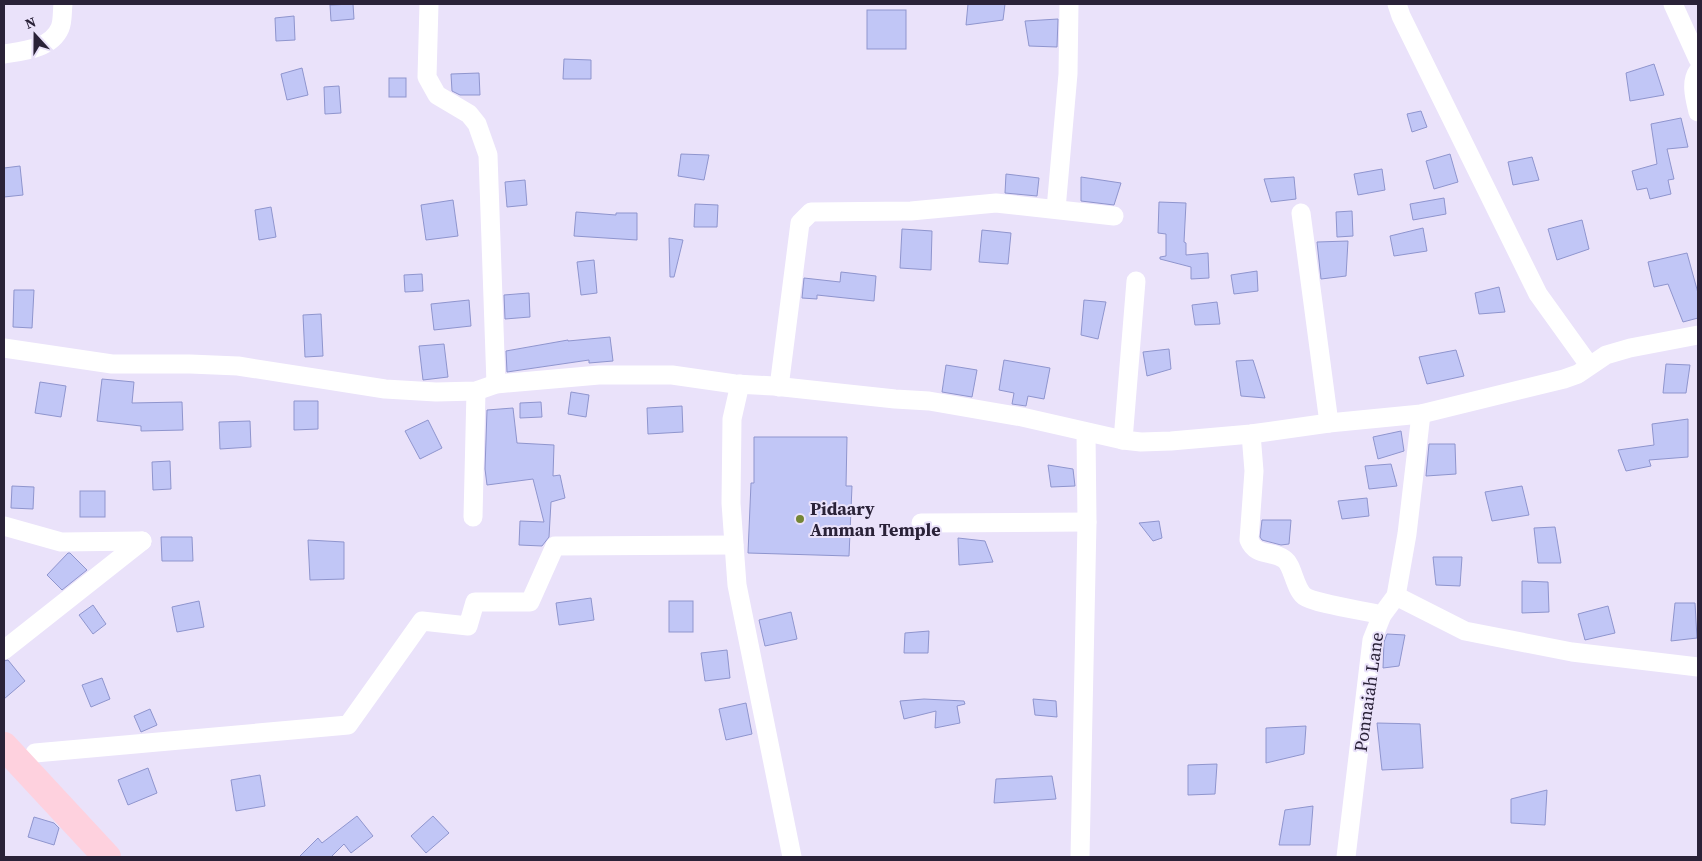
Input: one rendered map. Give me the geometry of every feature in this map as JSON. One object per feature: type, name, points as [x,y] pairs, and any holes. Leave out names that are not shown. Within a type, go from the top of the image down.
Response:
[{"type":"main road","points":[[4,746],[107,857]]},
{"type":"street","points":[[4,54],[30,50],[49,42],[60,28],[68,4]]},
{"type":"street","points":[[429,4],[427,77],[437,95],[463,110],[477,124],[488,155],[496,384]]},
{"type":"street","points":[[1056,210],[1068,74],[1069,4]]},
{"type":"street","points":[[1397,4],[1401,16],[1538,294],[1589,365]]},
{"type":"street","points":[[1673,4],[1698,59]]},
{"type":"street","points":[[1698,71],[1694,76],[1694,93],[1698,112]]},
{"type":"street","points":[[779,386],[800,223],[811,212],[911,211],[996,203],[1114,216]]},
{"type":"street","points":[[1301,212],[1329,423]]},
{"type":"street","points":[[1123,440],[1136,281]]},
{"type":"street","points":[[4,348],[112,364],[238,366],[385,389],[436,392],[476,391],[496,384],[600,375],[672,375],[886,399],[929,401],[1022,417],[1123,440],[1171,442],[1421,414],[1564,379],[1578,374],[1606,355],[1630,348],[1698,335]]},
{"type":"street","points":[[740,384],[732,419],[731,502],[737,585],[792,857]]},
{"type":"street","points":[[473,517],[476,391]]},
{"type":"street","name":"Ponnaiah Lane","points":[[1346,857],[1372,640],[1382,614],[1396,596],[1407,534],[1421,414]]},
{"type":"street","points":[[1080,857],[1087,522],[1086,432]]},
{"type":"street","points":[[1250,434],[1254,471],[1251,544],[1256,550],[1287,561],[1293,578],[1304,596],[1324,603],[1382,614]]},
{"type":"street","points":[[921,523],[1087,522]]},
{"type":"street","points":[[4,526],[61,542],[142,541],[4,650]]},
{"type":"street","points":[[35,753],[348,725],[422,621],[468,626],[475,602],[530,602],[555,546],[734,545]]},
{"type":"street","points":[[1396,596],[1465,631],[1572,652],[1698,667]]},
{"type":"building","points":[[353,4],[354,19],[331,21],[330,5]]},
{"type":"building","points":[[968,4],[1005,4],[1003,20],[966,25]]},
{"type":"building","points":[[867,10],[906,10],[906,49],[867,49]]},
{"type":"building","points":[[294,16],[295,40],[276,41],[275,18]]},
{"type":"building","points":[[1058,19],[1057,47],[1029,46],[1025,21]]},
{"type":"building","points":[[564,59],[591,60],[591,79],[563,79]]},
{"type":"building","points":[[1654,64],[1664,95],[1630,101],[1626,73]]},
{"type":"building","points":[[302,68],[308,95],[287,100],[281,74]]},
{"type":"building","points":[[479,73],[480,95],[460,95],[452,91],[451,74]]},
{"type":"building","points":[[389,78],[406,78],[406,97],[389,97]]},
{"type":"building","points":[[339,86],[341,113],[325,114],[324,87]]},
{"type":"building","points":[[1421,111],[1427,127],[1412,132],[1407,114]]},
{"type":"building","points":[[1681,118],[1688,147],[1667,149],[1674,179],[1668,180],[1671,194],[1650,199],[1647,188],[1637,190],[1632,171],[1657,164],[1651,124]]},
{"type":"building","points":[[681,154],[709,155],[704,180],[678,176]]},
{"type":"building","points":[[1450,154],[1458,182],[1434,189],[1426,161]]},
{"type":"building","points":[[1532,157],[1539,180],[1513,185],[1508,162]]},
{"type":"building","points":[[20,166],[23,195],[4,197],[4,168]]},
{"type":"building","points":[[1382,169],[1385,190],[1358,195],[1354,174]]},
{"type":"building","points":[[1006,174],[1039,178],[1037,196],[1005,193]]},
{"type":"building","points":[[1081,177],[1121,183],[1114,205],[1081,201]]},
{"type":"building","points":[[1294,177],[1296,199],[1271,202],[1264,179]]},
{"type":"building","points":[[525,180],[527,205],[507,207],[505,182]]},
{"type":"building","points":[[1444,198],[1446,214],[1413,220],[1410,204]]},
{"type":"building","points":[[453,200],[458,236],[426,240],[421,205]]},
{"type":"building","points":[[1159,202],[1186,203],[1184,242],[1186,243],[1186,255],[1208,253],[1209,278],[1191,279],[1191,267],[1160,259],[1160,257],[1166,256],[1166,234],[1158,233]]},
{"type":"building","points":[[695,204],[718,205],[717,227],[694,227]]},
{"type":"building","points":[[271,207],[276,237],[259,240],[255,210]]},
{"type":"building","points":[[1352,211],[1353,236],[1337,237],[1336,212]]},
{"type":"building","points":[[576,212],[616,215],[616,213],[637,213],[637,240],[574,236]]},
{"type":"building","points":[[1582,220],[1589,249],[1557,260],[1548,229]]},
{"type":"building","points":[[1423,228],[1427,251],[1394,256],[1390,236]]},
{"type":"building","points":[[902,229],[932,231],[931,270],[900,268]]},
{"type":"building","points":[[982,230],[1011,233],[1008,264],[979,262]]},
{"type":"building","points":[[669,238],[683,240],[674,277],[670,277]]},
{"type":"building","points":[[1348,241],[1346,276],[1321,279],[1317,242]]},
{"type":"building","points":[[1687,253],[1698,293],[1698,318],[1683,322],[1668,284],[1654,287],[1648,262]]},
{"type":"building","points":[[594,260],[597,293],[581,295],[577,262]]},
{"type":"building","points":[[1257,271],[1258,291],[1234,294],[1231,275]]},
{"type":"building","points":[[841,272],[876,276],[874,301],[817,295],[817,299],[802,298],[804,278],[840,282]]},
{"type":"building","points":[[422,274],[423,291],[405,292],[404,275]]},
{"type":"building","points":[[1499,287],[1505,312],[1479,314],[1475,293]]},
{"type":"building","points":[[14,290],[34,290],[32,328],[13,327]]},
{"type":"building","points":[[529,293],[530,317],[505,319],[504,295]]},
{"type":"building","points":[[469,300],[471,326],[434,330],[431,304]]},
{"type":"building","points":[[1084,300],[1106,302],[1098,339],[1081,335]]},
{"type":"building","points":[[1217,302],[1220,324],[1195,325],[1192,305]]},
{"type":"building","points":[[321,314],[323,356],[305,357],[303,315]]},
{"type":"building","points":[[610,337],[613,361],[589,363],[589,360],[507,372],[506,351],[568,340]]},
{"type":"building","points":[[444,344],[448,377],[423,380],[419,346]]},
{"type":"building","points":[[1169,349],[1171,369],[1147,376],[1143,352]]},
{"type":"building","points":[[1456,350],[1464,376],[1427,384],[1419,357]]},
{"type":"building","points":[[1004,360],[1050,368],[1044,399],[1028,396],[1026,406],[1012,404],[1014,393],[999,390]]},
{"type":"building","points":[[1253,360],[1265,398],[1241,396],[1236,361]]},
{"type":"building","points":[[1666,364],[1690,365],[1686,393],[1663,393]]},
{"type":"building","points":[[946,365],[977,370],[972,397],[942,392]]},
{"type":"building","points":[[102,379],[134,382],[132,403],[182,402],[183,430],[141,431],[141,426],[97,421]]},
{"type":"building","points":[[40,382],[66,386],[61,417],[35,413]]},
{"type":"building","points":[[571,392],[589,395],[586,417],[568,414]]},
{"type":"building","points":[[294,401],[318,401],[318,429],[294,430]]},
{"type":"building","points":[[541,402],[542,417],[520,418],[520,403]]},
{"type":"building","points":[[682,406],[683,432],[648,434],[647,408]]},
{"type":"building","points":[[513,408],[517,443],[554,445],[553,476],[560,475],[565,498],[551,502],[549,537],[542,546],[519,545],[520,521],[544,522],[533,479],[487,485],[485,469],[487,410]]},
{"type":"building","points":[[1688,419],[1688,457],[1649,460],[1651,466],[1626,471],[1618,450],[1654,445],[1652,424]]},
{"type":"building","points":[[428,420],[442,448],[420,459],[405,431]]},
{"type":"building","points":[[250,421],[251,447],[220,449],[219,422]]},
{"type":"building","points":[[1401,431],[1404,451],[1378,459],[1373,437]]},
{"type":"building","name":"Pidaary Amman Temple","points":[[754,437],[847,437],[846,486],[852,486],[849,556],[748,553],[751,483],[754,483]]},
{"type":"building","points":[[1429,444],[1455,444],[1456,474],[1426,476]]},
{"type":"building","points":[[170,461],[171,489],[153,490],[152,462]]},
{"type":"building","points":[[1391,464],[1397,486],[1369,489],[1365,466]]},
{"type":"building","points":[[1048,465],[1073,469],[1075,486],[1051,487]]},
{"type":"building","points":[[12,486],[34,487],[33,509],[11,508]]},
{"type":"building","points":[[1522,486],[1529,515],[1492,521],[1485,492]]},
{"type":"building","points":[[80,491],[105,491],[105,517],[80,517]]},
{"type":"building","points":[[1367,498],[1369,516],[1342,519],[1338,501]]},
{"type":"building","points":[[1262,520],[1291,520],[1289,544],[1281,545],[1262,540],[1260,537]]},
{"type":"building","points":[[1159,521],[1162,538],[1153,541],[1139,523]]},
{"type":"building","points":[[1555,527],[1561,563],[1538,563],[1534,528]]},
{"type":"building","points":[[161,537],[192,537],[193,561],[162,561]]},
{"type":"building","points":[[958,538],[985,541],[993,562],[959,565]]},
{"type":"building","points":[[308,540],[344,542],[344,579],[310,580]]},
{"type":"building","points":[[68,553],[87,570],[62,590],[47,575]]},
{"type":"building","points":[[1433,557],[1462,557],[1460,586],[1436,585]]},
{"type":"building","points":[[1522,581],[1548,582],[1549,612],[1522,613]]},
{"type":"building","points":[[591,598],[594,620],[559,625],[556,603]]},
{"type":"building","points":[[199,601],[204,627],[177,632],[172,607]]},
{"type":"building","points":[[669,601],[693,601],[693,632],[669,632]]},
{"type":"building","points":[[1675,603],[1695,603],[1697,638],[1671,641]]},
{"type":"building","points":[[93,605],[106,624],[93,634],[79,615]]},
{"type":"building","points":[[1608,606],[1615,633],[1585,640],[1578,614]]},
{"type":"building","points":[[791,612],[797,639],[765,646],[759,620]]},
{"type":"building","points":[[929,631],[928,653],[904,653],[905,633]]},
{"type":"building","points":[[1387,634],[1405,635],[1399,666],[1383,668],[1384,642]]},
{"type":"building","points":[[727,650],[730,678],[705,681],[701,653]]},
{"type":"building","points":[[8,660],[25,681],[4,699],[4,661]]},
{"type":"building","points":[[102,678],[110,699],[91,707],[82,685]]},
{"type":"building","points":[[924,699],[964,701],[965,704],[957,706],[960,723],[935,728],[936,711],[904,719],[900,701]]},
{"type":"building","points":[[1033,699],[1056,701],[1057,717],[1035,715]]},
{"type":"building","points":[[746,703],[752,734],[726,740],[719,709]]},
{"type":"building","points":[[150,709],[157,725],[141,732],[134,716]]},
{"type":"building","points":[[1377,723],[1420,724],[1423,768],[1382,770]]},
{"type":"building","points":[[1306,726],[1304,754],[1266,763],[1266,728]]},
{"type":"building","points":[[1217,764],[1215,794],[1188,795],[1188,765]]},
{"type":"building","points":[[148,768],[157,793],[128,805],[118,780]]},
{"type":"building","points":[[260,775],[265,806],[236,811],[231,780]]},
{"type":"building","points":[[1052,776],[1056,799],[994,803],[996,779]]},
{"type":"building","points":[[1547,790],[1545,825],[1511,823],[1511,799]]},
{"type":"building","points":[[1313,806],[1310,845],[1279,845],[1285,810]]},
{"type":"building","points":[[357,816],[373,836],[351,853],[344,844],[331,857],[299,857],[318,838],[322,843]]},
{"type":"building","points":[[433,816],[449,833],[426,853],[411,836]]},
{"type":"building","points":[[34,817],[54,823],[59,828],[54,845],[28,837]]},
{"type":"place","name":"Pidaary Amman Temple","points":[[800,519]]}]
